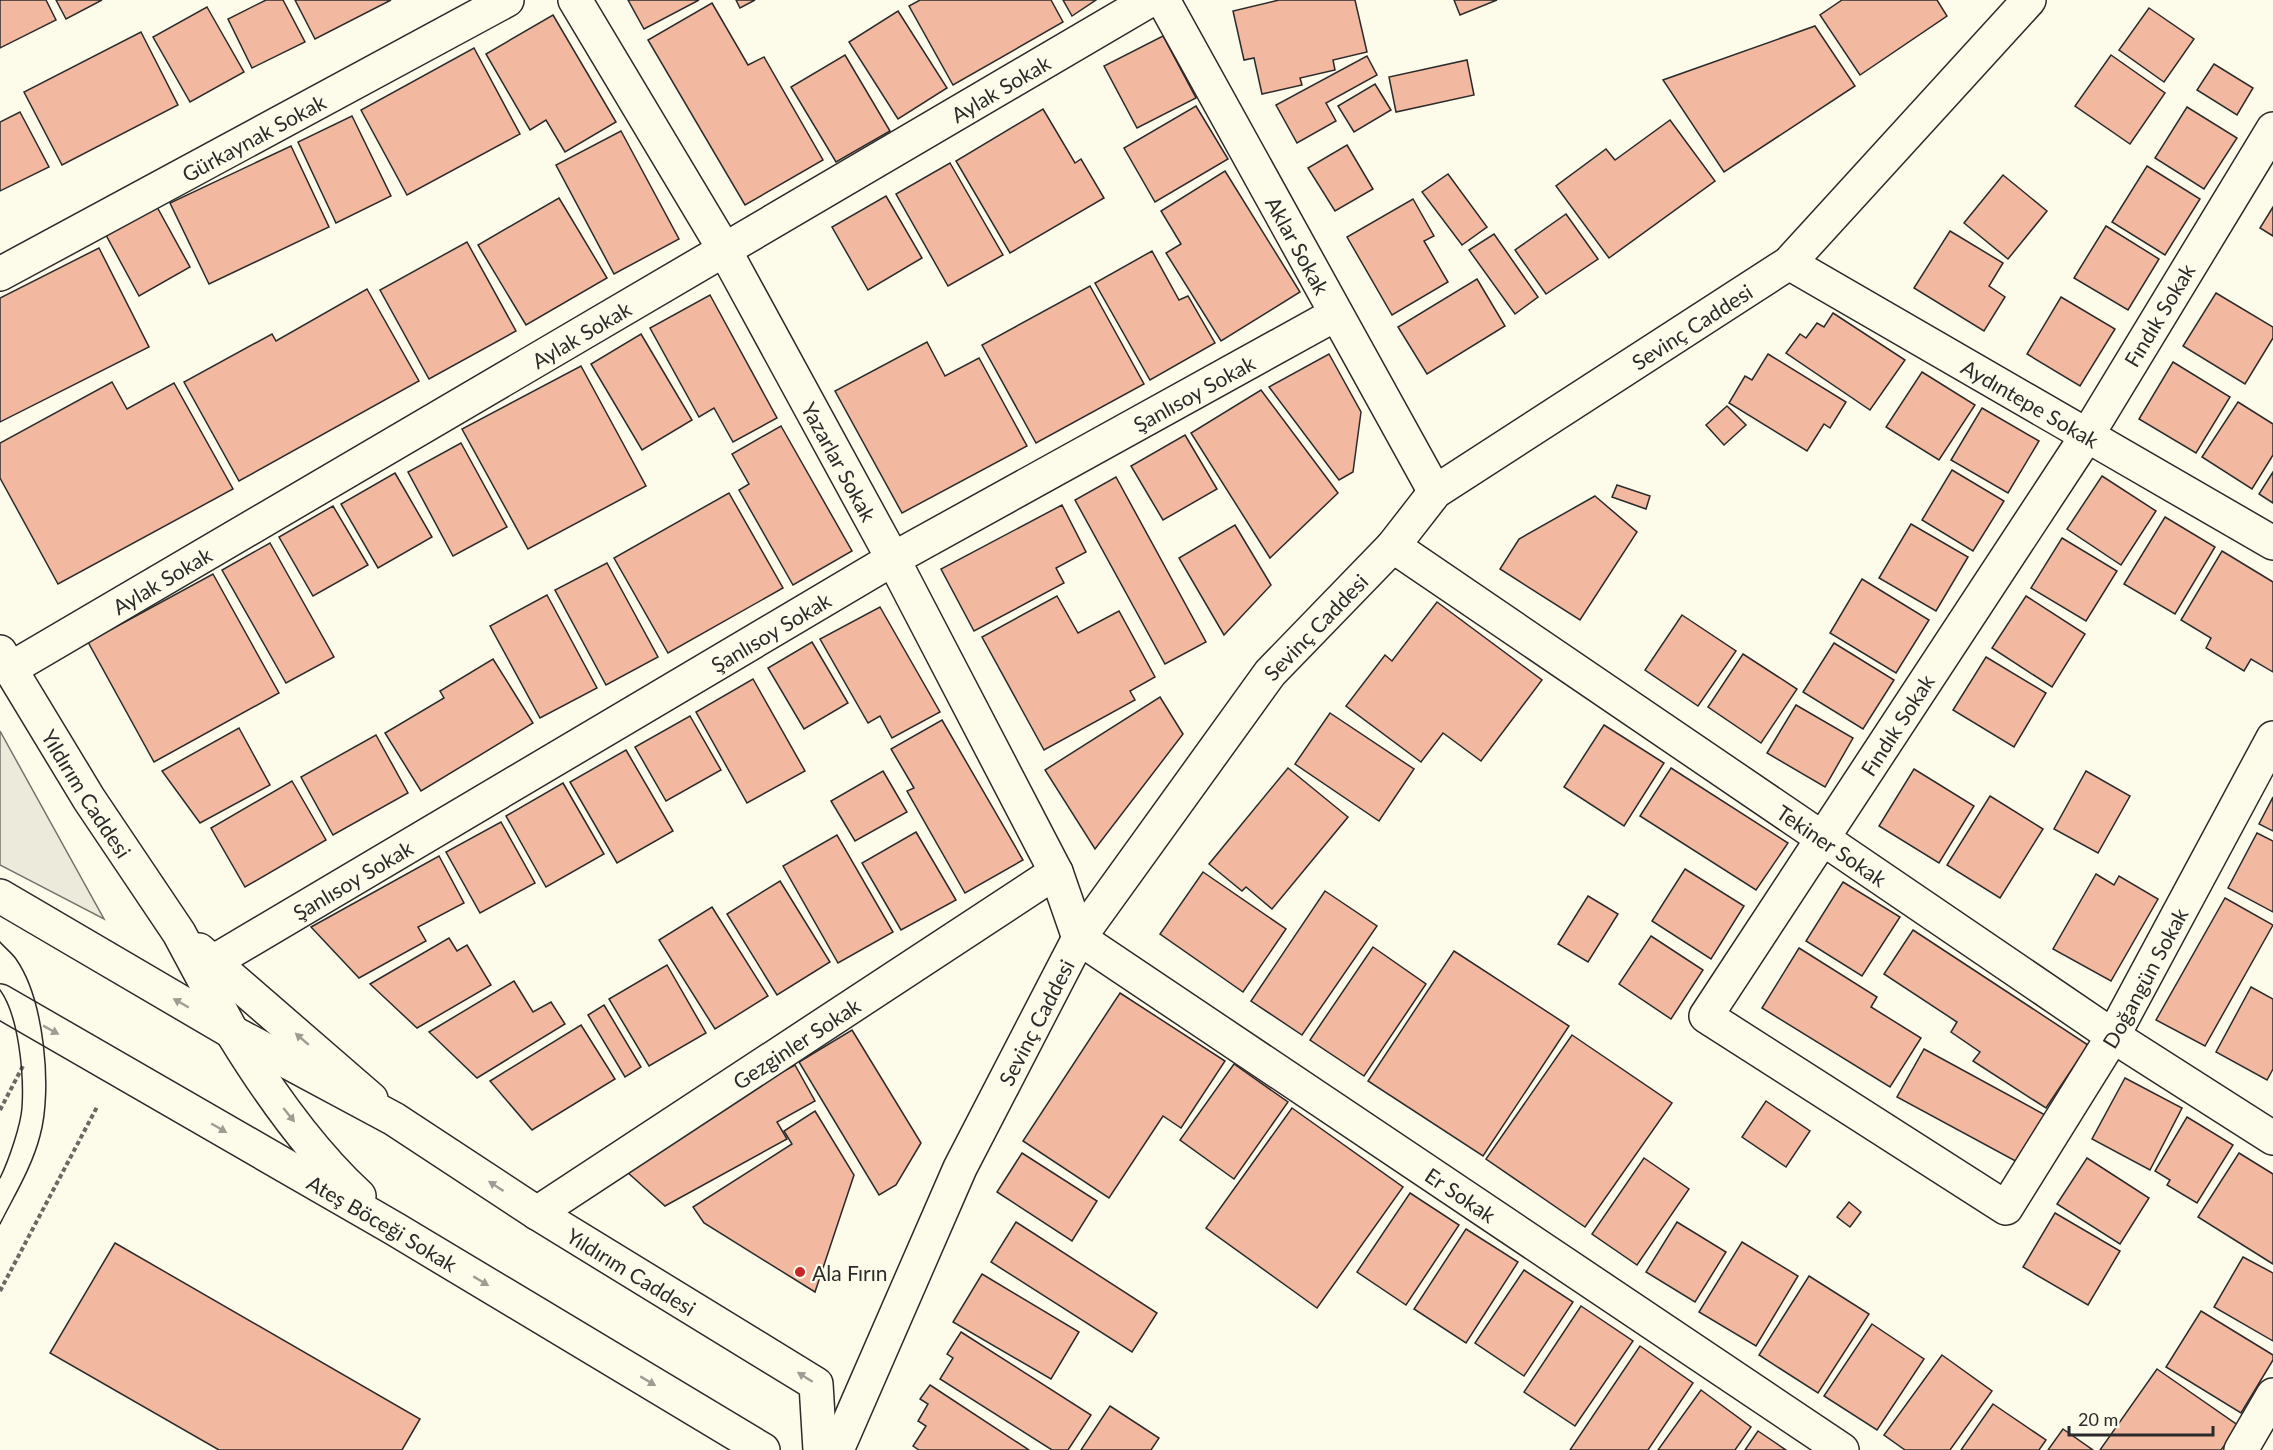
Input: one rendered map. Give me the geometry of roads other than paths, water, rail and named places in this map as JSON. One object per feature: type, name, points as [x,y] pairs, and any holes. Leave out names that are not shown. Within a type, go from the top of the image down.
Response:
[{"type":"street","name":"Gürkaynak Sokak","points":[[0,274],[507,0]]},
{"type":"street","name":"Yazarlar Sokak","points":[[575,0],[724,249],[893,559],[1056,872],[1079,938]]},
{"type":"street","name":"Aylak Sokak","points":[[5,661],[724,249],[1150,0]]},
{"type":"street","name":"Aklar Sokak","points":[[1163,0],[1435,492]]},
{"type":"street","name":"Sevinç Caddesi","points":[[837,1450],[960,1168],[1079,938],[1270,673],[1393,546],[1435,492],[1789,263],[2029,0]]},
{"type":"street","name":"Fındık Sokak","points":[[2006,1208],[1706,1016],[2088,434],[2273,129]]},
{"type":"street","name":"Aydıntepe Sokak","points":[[1789,263],[2273,543]]},
{"type":"street","name":"Şanlısoy Sokak","points":[[213,962],[893,559],[1336,314]]},
{"type":"street","name":"Tekiner Sokak","points":[[1393,546],[1824,837],[2113,1036],[2273,1138]]},
{"type":"street","name":"Yıldırım Caddesi","points":[[5,661],[89,799],[179,933]]},
{"type":"street","name":"Doğangün Sokak","points":[[2006,1208],[2113,1036],[2273,738]]},
{"type":"street","name":"Gezginler Sokak","points":[[537,1213],[1056,872]]},
{"type":"street","points":[[0,896],[232,1032],[394,1119]]},
{"type":"street","points":[[179,933],[394,1119]]},
{"type":"street","points":[[179,933],[232,1032],[262,1081],[341,1180],[395,1229]]},
{"type":"street","name":"Er Sokak","points":[[1079,938],[1842,1450]]},
{"type":"street","name":"Ateş Böceği Sokak","points":[[0,1001],[395,1229],[763,1450]]},
{"type":"street","name":"Yıldırım Caddesi","points":[[394,1119],[537,1213],[816,1384],[820,1450]]},
{"type":"street","points":[[2241,1450],[2273,1395]]},
{"type":"tram line","points":[[0,942],[16,959],[26,976],[39,1020],[46,1070],[44,1117],[37,1148],[0,1224]]},
{"type":"tram line","points":[[0,990],[12,1015],[16,1030],[21,1063],[22,1094],[17,1133],[0,1178]]},
{"type":"place","name":"Ala Fırın","points":[[800,1272]]}]
